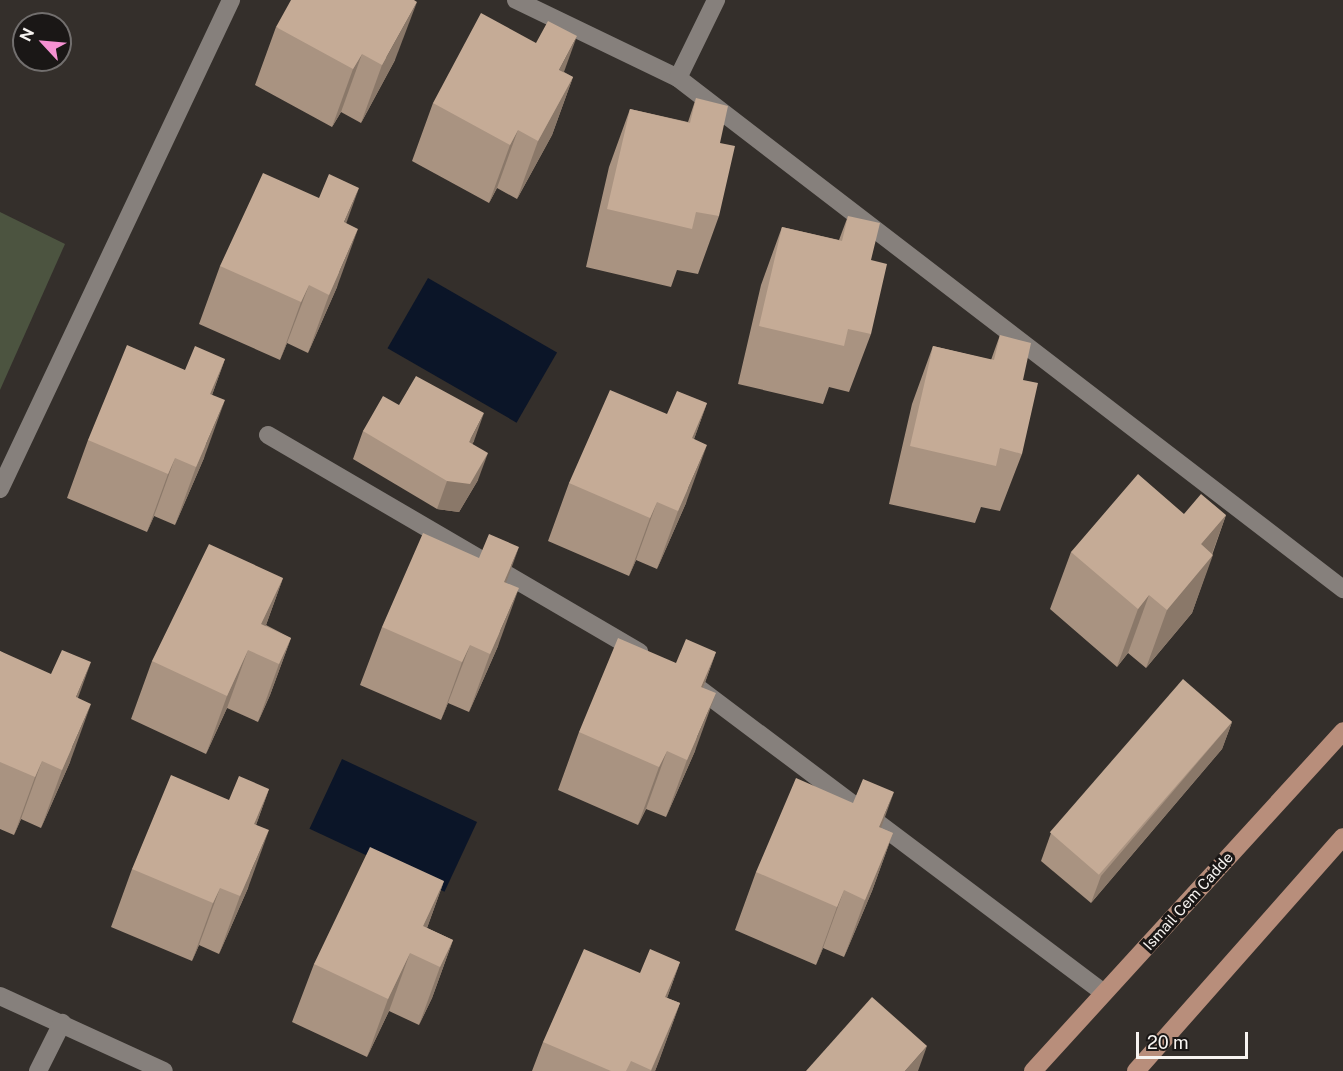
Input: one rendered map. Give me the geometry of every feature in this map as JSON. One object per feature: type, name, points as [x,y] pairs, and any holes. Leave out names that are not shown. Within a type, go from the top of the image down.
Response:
[{"type":"main road","name":"Ismail Cem Cadde","points":[[1033,1071],[1343,731]]},
{"type":"main road","points":[[1136,1071],[1343,837]]},
{"type":"street","points":[[0,489],[231,0]]},
{"type":"street","points":[[516,0],[678,78],[1343,589]]},
{"type":"street","points":[[678,78],[716,0]]},
{"type":"street","points":[[268,435],[654,661]]},
{"type":"street","points":[[674,672],[714,696],[1104,993]]},
{"type":"street","points":[[0,996],[164,1071]]},
{"type":"street","points":[[38,1071],[62,1023]]},
{"type":"green space","points":[[0,212],[65,244],[0,390]]},
{"type":"water","points":[[428,278],[557,352],[517,423],[388,348]]},
{"type":"water","points":[[342,759],[477,822],[444,892],[309,829]]},
{"type":"building","points":[[291,0],[414,0],[417,2],[382,65],[362,54],[353,69],[276,27]]},
{"type":"building","points":[[481,13],[536,43],[548,21],[577,36],[559,70],[573,77],[538,141],[518,130],[510,145],[433,103]]},
{"type":"building","points":[[696,98],[728,106],[720,143],[735,146],[719,216],[696,212],[692,229],[607,209],[630,109],[690,123]]},
{"type":"building","points":[[263,173],[319,198],[329,174],[359,188],[344,222],[358,229],[329,295],[309,285],[301,302],[220,266]]},
{"type":"building","points":[[848,216],[880,223],[871,260],[887,264],[871,334],[848,329],[844,346],[759,326],[782,227],[842,241]]},
{"type":"building","points":[[1000,335],[1031,343],[1023,380],[1038,383],[1022,454],[1000,448],[996,466],[910,446],[933,346],[994,360]]},
{"type":"building","points":[[127,345],[185,370],[195,346],[225,359],[210,394],[225,400],[196,467],[175,458],[168,474],[88,440]]},
{"type":"building","points":[[416,376],[484,413],[469,442],[488,453],[470,484],[447,481],[363,431],[383,396],[399,405]]},
{"type":"building","points":[[610,390],[667,414],[677,391],[707,403],[692,438],[707,445],[678,511],[657,502],[650,518],[569,483]]},
{"type":"building","points":[[1138,474],[1184,514],[1201,494],[1226,515],[1201,544],[1213,555],[1167,610],[1149,595],[1138,609],[1071,552]]},
{"type":"building","points":[[423,533],[479,558],[489,534],[519,547],[504,582],[519,588],[490,654],[470,645],[462,662],[382,627]]},
{"type":"building","points":[[209,544],[283,578],[261,624],[291,638],[279,664],[248,650],[227,696],[152,661]]},
{"type":"building","points":[[618,638],[676,663],[686,639],[716,652],[701,687],[716,693],[687,760],[667,751],[659,767],[579,732]]},
{"type":"building","points":[[62,650],[91,662],[76,697],[91,704],[62,770],[42,761],[35,777],[0,762],[0,651],[51,674]]},
{"type":"building","points":[[1183,679],[1232,722],[1099,875],[1050,832]]},
{"type":"building","points":[[171,775],[229,800],[239,776],[269,789],[254,824],[269,830],[240,896],[220,888],[213,903],[132,869]]},
{"type":"building","points":[[796,778],[853,803],[863,779],[894,792],[879,827],[893,833],[865,900],[844,890],[837,907],[756,872]]},
{"type":"building","points":[[370,847],[444,881],[423,926],[453,940],[440,967],[410,953],[388,999],[314,964]]},
{"type":"building","points":[[584,949],[640,973],[650,949],[680,962],[665,997],[680,1003],[651,1070],[631,1061],[626,1071],[611,1071],[543,1042]]},
{"type":"building","points":[[872,997],[927,1046],[905,1071],[806,1071]]}]
